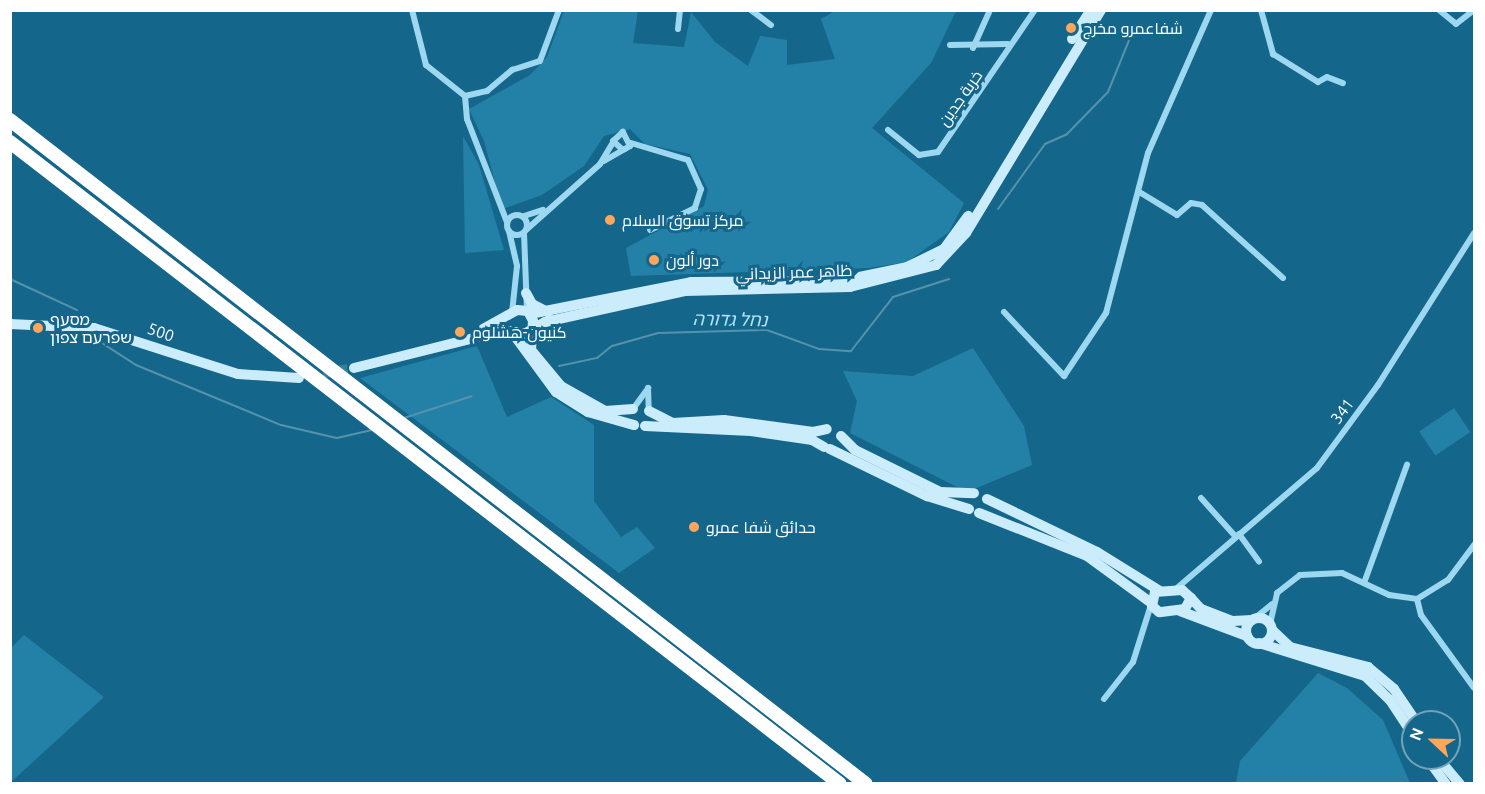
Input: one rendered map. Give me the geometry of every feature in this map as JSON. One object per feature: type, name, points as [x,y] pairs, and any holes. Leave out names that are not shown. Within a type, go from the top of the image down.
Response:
[{"type":"highway","points":[[10,120],[866,783]]},
{"type":"highway","points":[[10,142],[840,783]]},
{"type":"street","points":[[412,10],[426,65],[465,96],[467,119],[507,222],[517,266],[511,315],[513,333],[556,392],[588,412],[639,426],[751,431],[812,440],[927,496],[974,511],[1080,553],[1164,612]]},
{"type":"street","points":[[465,96],[482,93],[512,70],[540,61],[559,10]]},
{"type":"street","points":[[678,29],[680,10]]},
{"type":"street","points":[[751,10],[771,25]]},
{"type":"street","points":[[973,48],[990,10]]},
{"type":"street","name":"خربة جدين","points":[[888,130],[920,154],[938,152],[996,70],[1008,44],[1035,10]]},
{"type":"street","name":"ظاهر عمر الزيداني","points":[[511,315],[554,313],[691,282],[840,280],[927,261],[944,249],[970,213],[1091,10]]},
{"type":"street","name":"ظاهر عمر الزيداني","points":[[513,333],[685,291],[850,287],[936,265],[966,233],[1101,10]]},
{"type":"street","points":[[1004,312],[1064,376],[1106,313],[1141,192],[1148,153],[1211,10]]},
{"type":"street","points":[[1261,10],[1272,54],[1318,82],[1327,76],[1343,83]]},
{"type":"street","points":[[1439,10],[1456,24],[1474,10]]},
{"type":"street","points":[[950,45],[973,48],[1008,44]]},
{"type":"street","points":[[600,164],[613,142],[623,132],[631,143],[688,160],[701,189],[695,208],[650,230]]},
{"type":"street","points":[[613,142],[622,150]]},
{"type":"street","points":[[509,231],[525,231],[549,207],[600,164],[631,143]]},
{"type":"street","points":[[1141,192],[1177,215],[1191,202],[1202,205],[1283,278]]},
{"type":"street","points":[[507,222],[514,215],[524,216],[549,207]]},
{"type":"street","points":[[524,216],[526,293],[535,357],[561,386],[604,411],[633,409],[649,411],[668,422],[724,420],[813,432],[827,429],[841,436],[855,450],[940,492],[974,492],[1096,552],[1160,591],[1173,591],[1190,596],[1201,609],[1233,621],[1253,619],[1271,627],[1290,647],[1338,655],[1368,667],[1394,689],[1408,710]]},
{"type":"street","name":"341","points":[[1173,591],[1317,468],[1378,385],[1474,233]]},
{"type":"street","points":[[526,293],[536,308],[554,313]]},
{"type":"street","points":[[401,356],[511,315]]},
{"type":"street","name":"500","points":[[10,324],[94,328],[238,374],[299,378]]},
{"type":"street","points":[[354,368],[513,333]]},
{"type":"street","points":[[633,409],[648,388],[649,411],[639,426]]},
{"type":"street","points":[[633,409],[639,426]]},
{"type":"street","points":[[827,429],[820,437],[827,448]]},
{"type":"street","points":[[827,448],[837,447],[841,436]]},
{"type":"street","points":[[1364,583],[1407,465]]},
{"type":"street","points":[[974,492],[967,500],[974,511]]},
{"type":"street","points":[[1201,498],[1237,535],[1259,562]]},
{"type":"street","points":[[974,511],[987,499]]},
{"type":"street","points":[[1247,636],[1253,619],[1272,603],[1286,583],[1323,570],[1418,599],[1448,580],[1474,545]]},
{"type":"street","points":[[1179,610],[1190,596],[1194,573]]},
{"type":"street","points":[[1104,699],[1133,662],[1148,627],[1151,604],[1160,591]]},
{"type":"street","points":[[1418,599],[1421,615],[1474,685]]},
{"type":"street","points":[[1259,643],[1271,627],[1272,603]]},
{"type":"street","points":[[1148,627],[1164,612],[1179,610],[1247,636],[1259,643],[1365,676],[1390,699],[1401,716]]},
{"type":"street","points":[[1436,770],[1446,783]]},
{"type":"street","points":[[1449,770],[1460,783]]},
{"type":"shaded area","points":[[564,11],[638,11],[633,43],[684,47],[691,12],[715,42],[748,66],[760,36],[787,40],[787,65],[835,59],[821,19],[835,11],[956,11],[931,63],[872,128],[964,203],[949,232],[907,262],[869,268],[631,276],[626,248],[704,206],[708,190],[690,154],[645,144],[630,129],[604,136],[584,166],[542,195],[502,209],[484,141],[469,109],[530,75],[547,57]]},
{"type":"shaded area","points":[[463,136],[479,165],[504,250],[465,253]]},
{"type":"shaded area","points":[[477,346],[507,417],[551,397],[594,425],[594,501],[621,537],[637,527],[655,548],[619,573],[360,378]]},
{"type":"shaded area","points":[[973,348],[1024,426],[1032,465],[967,492],[850,433],[857,401],[843,371],[913,376]]},
{"type":"shaded area","points":[[1454,408],[1470,432],[1435,456],[1419,431]]},
{"type":"shaded area","points":[[24,635],[104,697],[11,782],[11,648]]},
{"type":"shaded area","points":[[1318,673],[1347,688],[1383,720],[1401,762],[1401,770],[1404,770],[1410,783],[1236,783],[1240,761]]},
{"type":"waterway","name":"נחל גדורה","points":[[998,209],[1045,144],[1067,134],[1108,92],[1134,28]]},
{"type":"waterway","points":[[10,279],[77,310]]},
{"type":"waterway","name":"נחל גדורה","points":[[559,366],[597,358],[612,346],[658,333],[767,330],[819,349],[851,351],[893,297],[949,279]]},
{"type":"waterway","points":[[88,334],[136,365],[281,425],[337,438],[373,430]]},
{"type":"waterway","points":[[404,418],[472,396]]},
{"type":"tunnel","points":[[308,376],[354,368]]},
{"type":"place","name":"شفاعمرو مخرج","points":[[1071,28]]},
{"type":"place","name":"مركز تسوق السلام","points":[[610,220]]},
{"type":"place","name":"دور ألون","points":[[654,260]]},
{"type":"place","name":"מסעף שפרעם צפון","points":[[38,328]]},
{"type":"place","name":"كنيون-هَشلوم","points":[[460,332]]},
{"type":"place","name":"حدائق شفا عمرو","points":[[694,527]]}]
